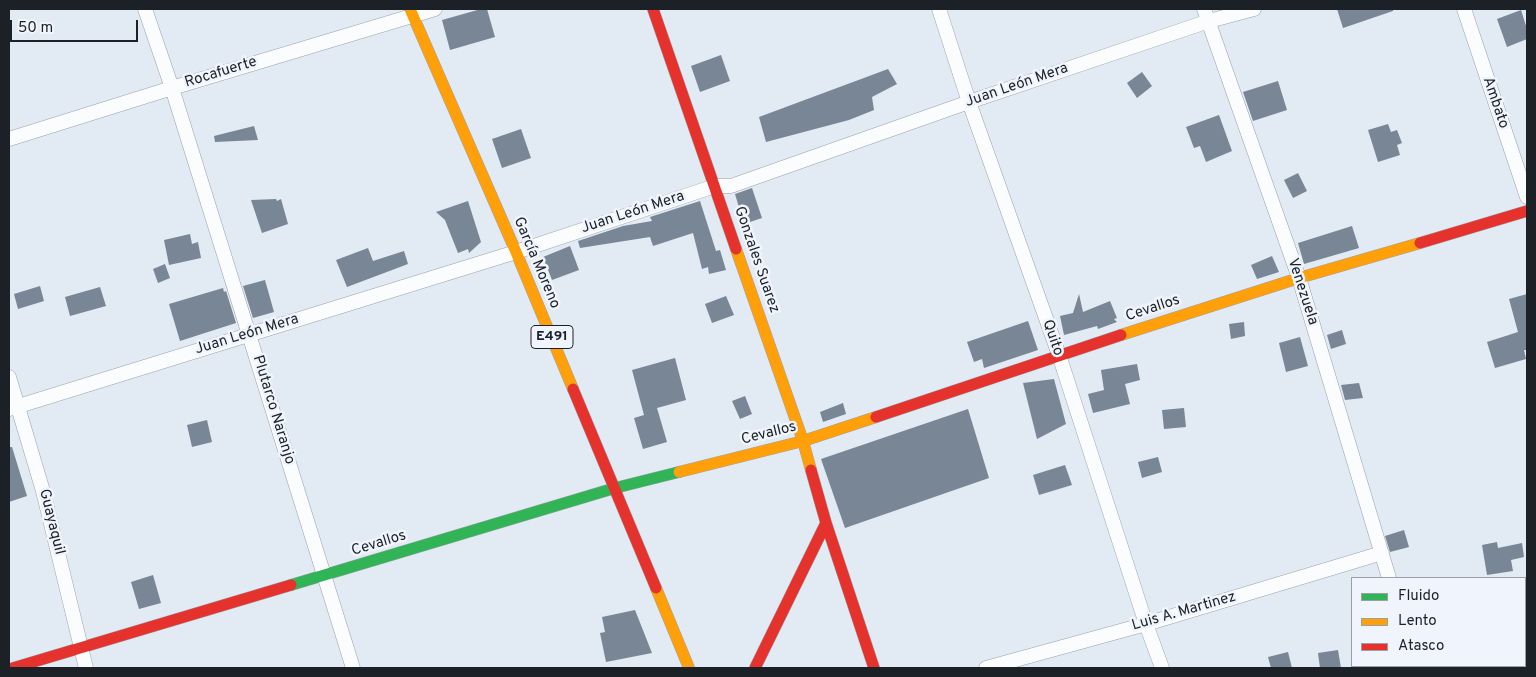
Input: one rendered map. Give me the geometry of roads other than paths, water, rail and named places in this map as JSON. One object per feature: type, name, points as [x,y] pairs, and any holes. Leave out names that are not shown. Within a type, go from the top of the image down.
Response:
[{"type":"main road","name":"Gonzales Suarez","points":[[654,9],[804,441],[826,523],[874,668]]},
{"type":"main road","name":"García Moreno","points":[[411,12],[516,252],[689,668]]},
{"type":"main road","name":"Cevallos","points":[[12,668],[615,488],[804,441],[1059,355],[1299,278],[1527,210]]},
{"type":"main road","points":[[755,668],[826,523]]},
{"type":"street","name":"Plutarco Naranjo","points":[[145,9],[172,88],[353,668]]},
{"type":"street","name":"Rocafuerte","points":[[9,139],[411,12],[434,9]]},
{"type":"street","name":"Quito","points":[[938,9],[1059,355],[1162,668]]},
{"type":"street","name":"Juan León Mera","points":[[14,408],[516,252],[715,186],[731,186],[1207,15],[1254,9]]},
{"type":"street","name":"Ambato","points":[[1464,9],[1527,197]]},
{"type":"street","name":"Venezuela","points":[[1207,15],[1299,278],[1389,577]]},
{"type":"street","name":"Guayaquil","points":[[9,377],[14,408],[43,491],[86,668]]},
{"type":"street","name":"Luis A. Martinez","points":[[986,668],[1146,624],[1382,553]]}]
